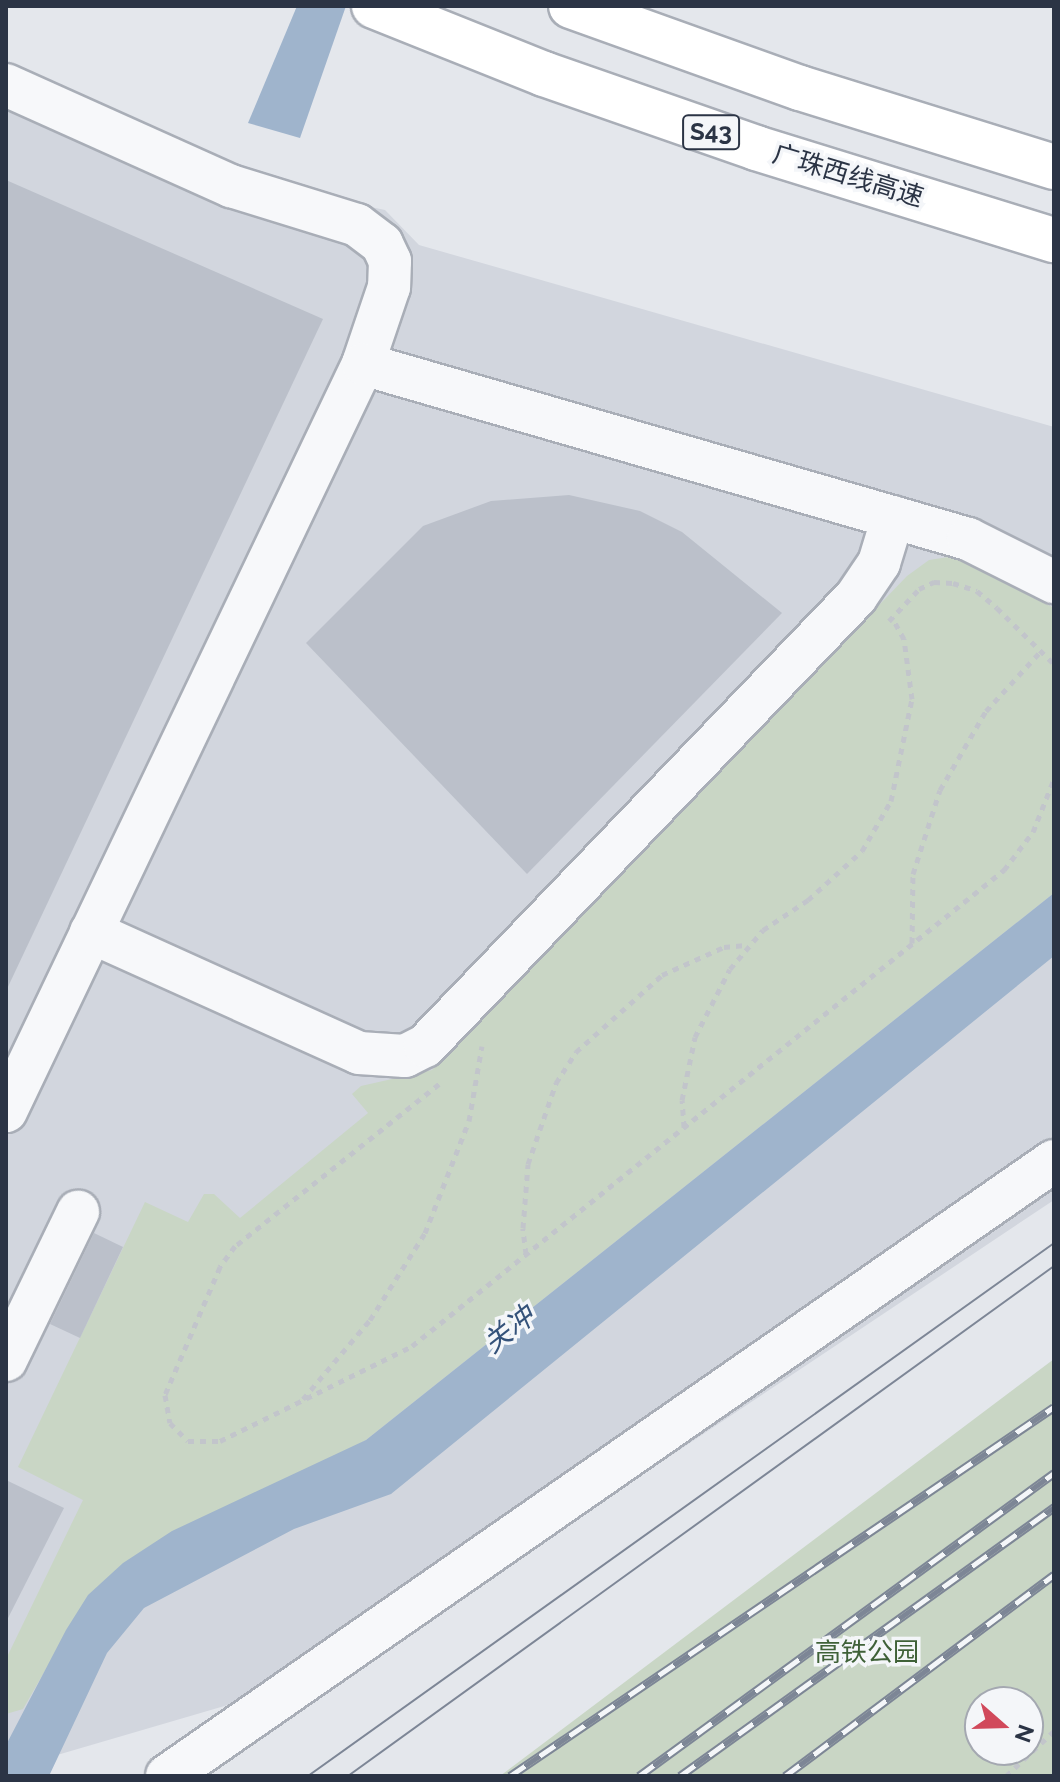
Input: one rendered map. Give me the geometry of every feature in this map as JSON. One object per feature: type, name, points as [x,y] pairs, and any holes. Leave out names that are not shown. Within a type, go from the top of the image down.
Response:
[{"type":"highway","name":"广珠西线高速","points":[[374,6],[544,74],[756,148],[1054,240]]},
{"type":"highway","points":[[571,6],[800,88],[1054,167]]},
{"type":"street","points":[[6,85],[185,168],[370,232],[390,261],[389,287],[363,364],[6,1111]]},
{"type":"street","points":[[363,364],[968,539],[1054,582]]},
{"type":"street","points":[[91,932],[359,1053],[383,1059],[405,1056],[436,1035],[856,597],[879,563],[893,517]]},
{"type":"street","points":[[167,1776],[1054,1161]]},
{"type":"street","points":[[6,1360],[78,1212]]},
{"type":"path","points":[[881,628],[919,589],[953,583],[977,591],[1054,664]]},
{"type":"path","points":[[684,1127],[682,1100],[695,1037],[747,945],[839,875],[862,851],[891,801],[912,699],[904,639],[892,617]]},
{"type":"path","points":[[912,944],[913,874],[940,790],[986,711],[1041,651]]},
{"type":"path","points":[[448,1077],[235,1246],[220,1267],[165,1395],[178,1433],[205,1444],[300,1403],[412,1346],[912,944],[1020,852],[1054,779]]},
{"type":"path","points":[[526,1254],[523,1212],[528,1164],[556,1083],[576,1052],[630,998],[662,975],[724,947],[747,945]]},
{"type":"path","points":[[471,1057],[493,1034]]},
{"type":"path","points":[[300,1403],[370,1320],[425,1233],[469,1121],[482,1046]]},
{"type":"path","points":[[1006,1776],[1054,1731]]},
{"type":"shaded area","points":[[6,67],[286,189],[385,210],[419,245],[1054,427],[1054,1200],[351,1669],[6,1770]]},
{"type":"green space","points":[[955,556],[1054,608],[1054,893],[366,1440],[88,1596],[23,1709],[6,1714],[6,1659],[83,1500],[18,1467],[145,1202],[188,1222],[204,1194],[214,1194],[240,1218],[368,1113],[352,1094],[361,1086],[432,1070],[907,576],[929,560]]},
{"type":"green space","name":"高铁公园","points":[[1054,1359],[1054,1776],[500,1776]]},
{"type":"water","points":[[297,6],[346,6],[300,138],[248,123]]},
{"type":"water","name":"关冲","points":[[1054,893],[1054,956],[391,1494],[294,1529],[144,1608],[107,1653],[49,1776],[6,1776],[6,1745],[66,1630],[88,1595],[123,1563],[172,1531],[366,1440]]},
{"type":"building","points":[[6,180],[323,319],[6,991]]},
{"type":"building","points":[[569,495],[640,511],[682,532],[782,613],[527,874],[306,643],[423,526],[491,501]]},
{"type":"building","points":[[94,1233],[123,1247],[80,1338],[50,1324]]},
{"type":"building","points":[[6,1480],[64,1508],[6,1622]]},
{"type":"tram line","points":[[308,1776],[1054,1243]]},
{"type":"tram line","points":[[348,1776],[1054,1266]]},
{"type":"railway","points":[[510,1776],[1054,1407]]},
{"type":"railway","points":[[639,1776],[1054,1473]]},
{"type":"railway","points":[[680,1776],[1054,1507]]},
{"type":"railway","points":[[785,1776],[1054,1575]]}]
